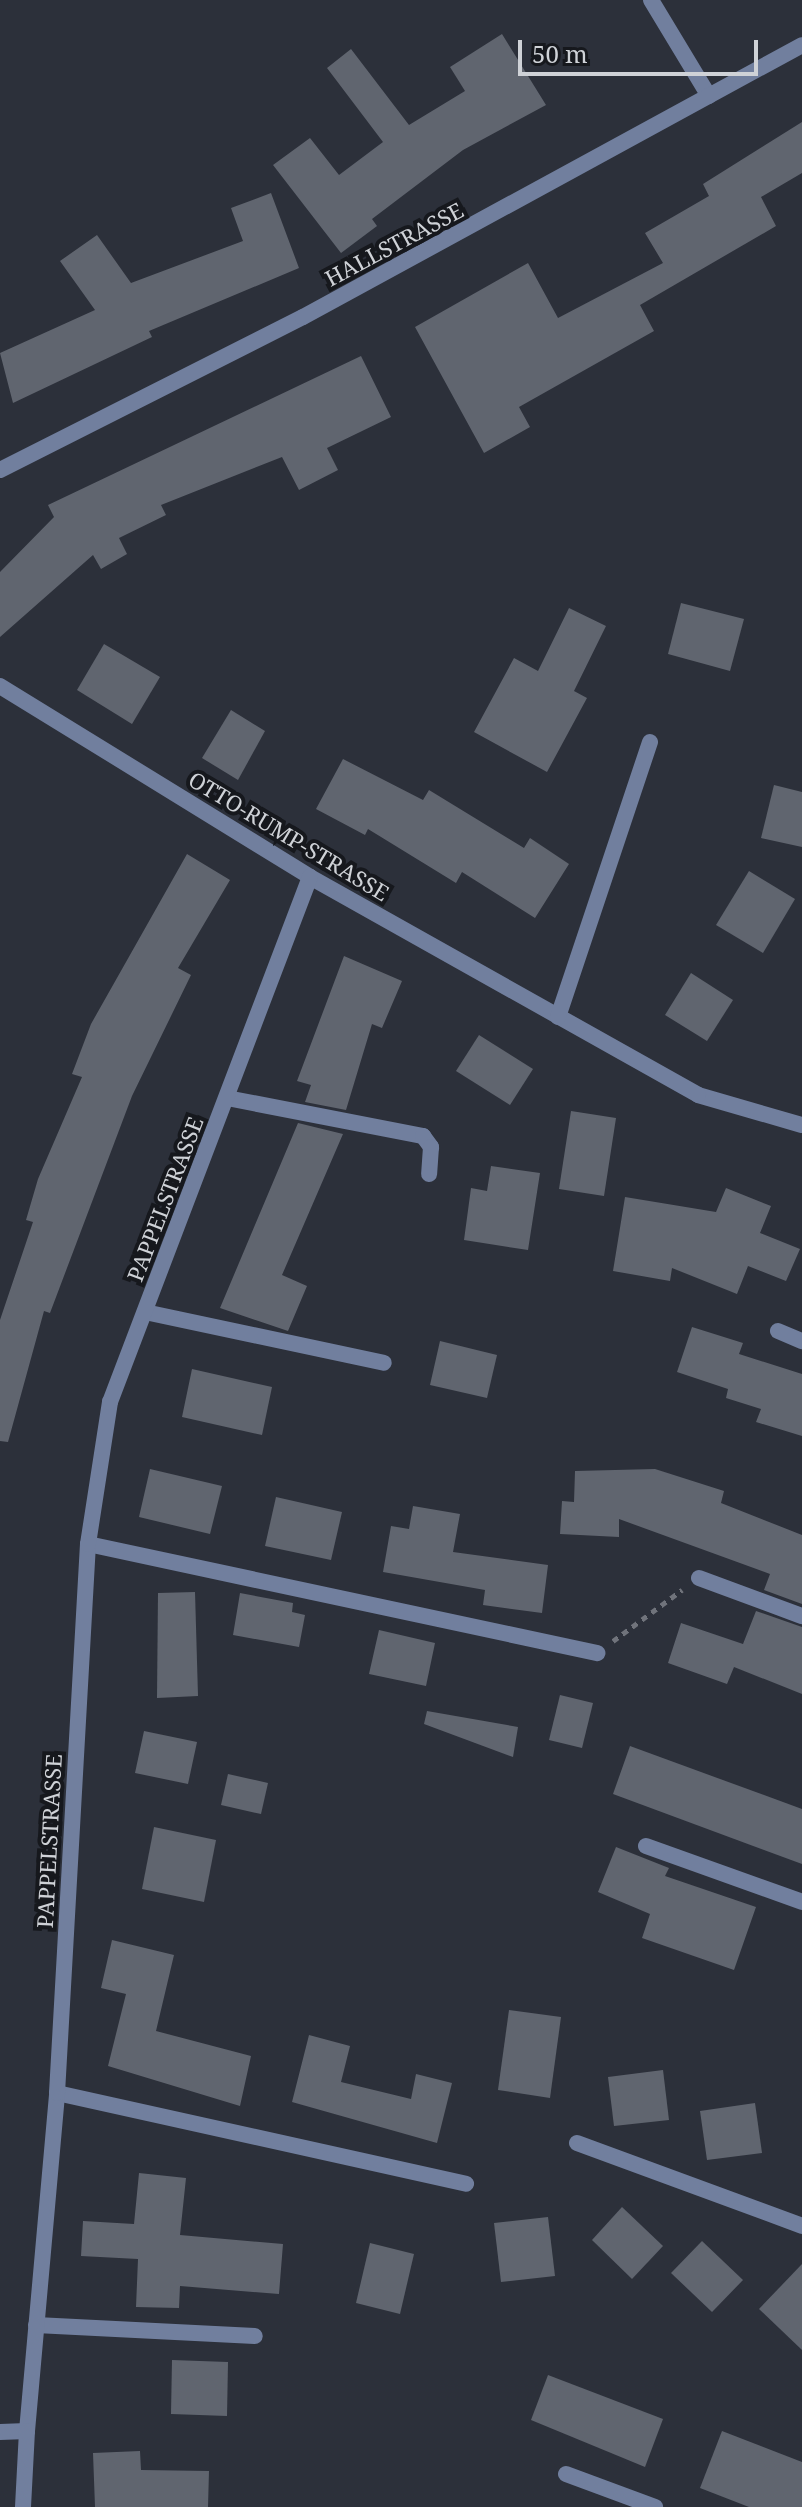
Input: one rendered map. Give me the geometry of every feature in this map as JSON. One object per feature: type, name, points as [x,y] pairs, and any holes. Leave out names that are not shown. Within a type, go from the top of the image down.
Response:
[{"type":"street","points":[[651,0],[709,96]]},
{"type":"street","name":"HALLSTRASSE","points":[[0,470],[303,317],[802,45]]},
{"type":"street","name":"OTTO-RUMP-STRASSE","points":[[0,686],[310,877],[698,1095],[802,1125]]},
{"type":"street","points":[[558,1017],[650,742]]},
{"type":"street","name":"PAPPELSTRASSE","points":[[23,2507],[57,2093],[88,1544],[110,1402],[310,877]]},
{"type":"street","points":[[227,1098],[423,1136],[431,1147],[429,1174]]},
{"type":"street","points":[[145,1312],[384,1363]]},
{"type":"street","points":[[778,1331],[802,1341]]},
{"type":"street","points":[[88,1544],[597,1653]]},
{"type":"street","points":[[699,1578],[802,1616]]},
{"type":"street","points":[[646,1846],[802,1902]]},
{"type":"street","points":[[57,2093],[466,2184]]},
{"type":"street","points":[[577,2143],[802,2226]]},
{"type":"street","points":[[36,2325],[255,2336]]},
{"type":"street","points":[[0,2432],[27,2431]]},
{"type":"street","points":[[566,2474],[655,2507]]},
{"type":"path","points":[[597,1653],[699,1578]]},
{"type":"building","points":[[502,34],[546,105],[463,150],[372,219],[377,226],[341,253],[273,165],[310,138],[339,175],[383,142],[327,68],[351,49],[409,125],[465,91],[450,67]]},
{"type":"building","points":[[802,122],[802,173],[761,197],[776,226],[640,305],[654,331],[519,407],[530,427],[484,453],[415,327],[528,263],[558,318],[663,263],[645,233],[709,196],[703,184]]},
{"type":"building","points":[[271,193],[299,268],[149,331],[152,337],[13,403],[0,353],[95,310],[60,261],[97,235],[131,283],[243,241],[231,208]]},
{"type":"building","points":[[361,356],[391,417],[327,448],[338,470],[299,490],[282,457],[161,505],[166,515],[119,538],[127,554],[101,569],[93,555],[0,637],[0,572],[54,517],[48,505]]},
{"type":"building","points":[[681,603],[744,619],[730,671],[668,654]]},
{"type":"building","points":[[569,608],[606,626],[574,691],[587,698],[547,772],[474,732],[514,658],[538,671]]},
{"type":"building","points":[[104,644],[160,677],[132,724],[77,690]]},
{"type":"building","points":[[231,710],[265,731],[238,780],[202,758]]},
{"type":"building","points":[[343,759],[423,800],[429,790],[524,848],[530,838],[569,864],[535,918],[462,872],[456,883],[368,829],[365,835],[316,809]]},
{"type":"building","points":[[774,785],[802,792],[802,847],[761,838]]},
{"type":"building","points":[[187,854],[230,880],[178,968],[191,975],[132,1096],[50,1313],[44,1311],[8,1442],[0,1441],[0,1320],[33,1222],[26,1220],[38,1179],[82,1077],[72,1074],[91,1024]]},
{"type":"building","points":[[749,871],[795,899],[763,953],[716,925]]},
{"type":"building","points":[[344,956],[402,981],[382,1028],[372,1024],[346,1110],[305,1102],[311,1085],[297,1081]]},
{"type":"building","points":[[691,973],[733,1000],[707,1041],[665,1015]]},
{"type":"building","points":[[479,1035],[533,1069],[510,1105],[456,1071]]},
{"type":"building","points":[[571,1111],[616,1118],[604,1196],[559,1189]]},
{"type":"building","points":[[298,1123],[343,1134],[282,1275],[307,1286],[288,1331],[220,1308]]},
{"type":"building","points":[[491,1166],[540,1173],[528,1250],[464,1240],[471,1188],[487,1191]]},
{"type":"building","points":[[726,1188],[771,1206],[760,1233],[800,1249],[786,1281],[748,1266],[737,1294],[672,1268],[670,1281],[613,1271],[625,1197],[716,1212]]},
{"type":"building","points":[[692,1327],[743,1343],[739,1354],[802,1374],[802,1436],[756,1422],[761,1409],[726,1398],[728,1389],[677,1372]]},
{"type":"building","points":[[440,1341],[497,1355],[487,1398],[430,1385]]},
{"type":"building","points":[[192,1369],[272,1387],[262,1435],[182,1417]]},
{"type":"building","points":[[150,1469],[222,1486],[210,1534],[139,1517]]},
{"type":"building","points":[[655,1469],[724,1491],[721,1503],[802,1535],[802,1604],[764,1590],[770,1574],[619,1519],[619,1537],[560,1534],[562,1501],[574,1502],[575,1471]]},
{"type":"building","points":[[276,1497],[342,1512],[331,1560],[265,1546]]},
{"type":"building","points":[[413,1506],[460,1514],[453,1552],[548,1565],[542,1613],[483,1605],[485,1590],[383,1572],[391,1526],[409,1529]]},
{"type":"building","points":[[195,1592],[198,1696],[157,1698],[158,1593]]},
{"type":"building","points":[[240,1593],[293,1603],[292,1612],[305,1615],[299,1647],[233,1635]]},
{"type":"building","points":[[756,1611],[802,1627],[802,1694],[734,1667],[727,1684],[668,1663],[681,1623],[743,1644]]},
{"type":"building","points":[[379,1630],[435,1643],[426,1686],[369,1674]]},
{"type":"building","points":[[560,1695],[593,1703],[582,1748],[549,1740]]},
{"type":"building","points":[[427,1711],[518,1727],[513,1757],[424,1724]]},
{"type":"building","points":[[144,1731],[197,1742],[188,1784],[135,1773]]},
{"type":"building","points":[[630,1746],[802,1809],[802,1864],[613,1794]]},
{"type":"building","points":[[228,1774],[268,1783],[261,1814],[221,1805]]},
{"type":"building","points":[[154,1827],[216,1840],[204,1902],[142,1889]]},
{"type":"building","points":[[616,1847],[669,1868],[665,1876],[756,1907],[734,1970],[642,1938],[650,1914],[598,1892]]},
{"type":"building","points":[[112,1940],[174,1955],[156,2031],[251,2056],[240,2106],[108,2066],[126,1994],[101,1988]]},
{"type":"building","points":[[509,2010],[561,2017],[550,2098],[498,2090]]},
{"type":"building","points":[[309,2035],[350,2046],[341,2082],[411,2099],[416,2074],[452,2083],[437,2143],[292,2102]]},
{"type":"building","points":[[663,2070],[669,2120],[614,2126],[608,2077]]},
{"type":"building","points":[[755,2103],[762,2153],[707,2160],[700,2111]]},
{"type":"building","points":[[139,2173],[186,2178],[180,2235],[283,2244],[279,2294],[180,2286],[179,2308],[136,2307],[138,2259],[81,2256],[83,2221],[134,2224]]},
{"type":"building","points":[[622,2207],[663,2246],[632,2279],[592,2240]]},
{"type":"building","points":[[548,2217],[555,2276],[501,2282],[494,2223]]},
{"type":"building","points":[[702,2241],[743,2280],[712,2312],[671,2273]]},
{"type":"building","points":[[370,2243],[414,2254],[400,2314],[356,2303]]},
{"type":"building","points":[[802,2264],[802,2350],[759,2309]]},
{"type":"building","points":[[172,2360],[228,2362],[227,2416],[171,2414]]},
{"type":"building","points":[[548,2375],[663,2419],[645,2467],[531,2420]]},
{"type":"building","points":[[722,2431],[802,2462],[802,2507],[749,2507],[700,2488]]},
{"type":"building","points":[[140,2451],[141,2470],[209,2471],[208,2507],[95,2507],[93,2453]]}]
